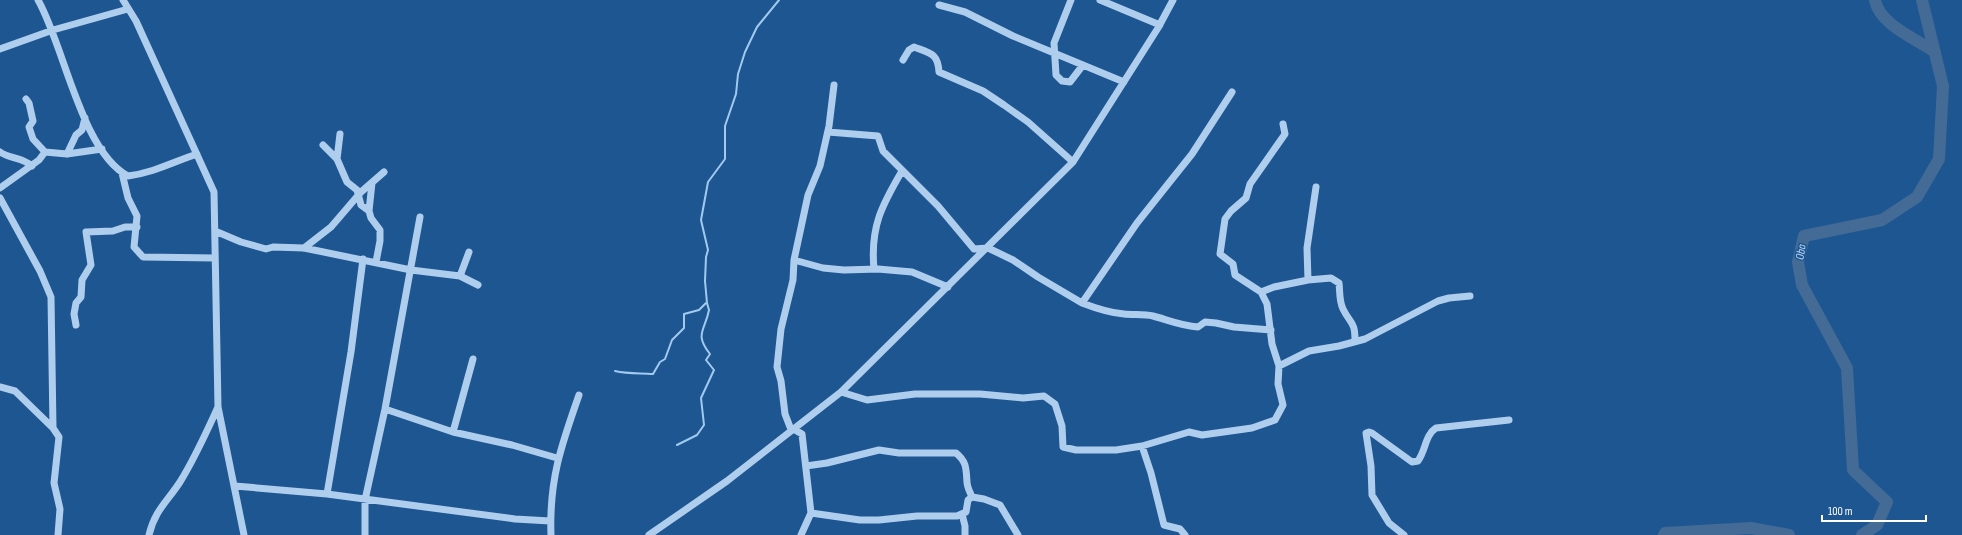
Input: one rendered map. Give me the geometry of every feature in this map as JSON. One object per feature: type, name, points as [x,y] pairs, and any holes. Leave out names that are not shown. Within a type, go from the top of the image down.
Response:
[{"type":"street","points":[[38,0],[53,30],[58,52],[85,118],[95,139],[112,165],[128,176],[155,171],[196,154]]},
{"type":"street","points":[[123,0],[136,21],[214,192],[218,407],[244,535]]},
{"type":"street","points":[[1071,0],[1054,43],[1056,54],[1056,75],[1062,81],[1070,82],[1083,65]]},
{"type":"street","points":[[1100,0],[1160,25]]},
{"type":"street","points":[[649,535],[659,532],[841,392],[988,248],[1073,162],[1160,25],[1173,0]]},
{"type":"street","points":[[939,5],[965,12],[1013,36],[1124,82]]},
{"type":"street","points":[[0,49],[53,30],[128,8]]},
{"type":"street","points":[[903,60],[909,50],[914,47],[934,55],[938,61],[939,72],[983,91],[1040,132],[1073,162]]},
{"type":"street","points":[[800,535],[811,513],[802,434],[795,428],[790,427],[785,414],[781,381],[777,367],[781,329],[793,280],[794,260],[808,195],[820,166],[828,132],[834,85]]},
{"type":"street","points":[[1082,303],[1138,223],[1192,154],[1226,104],[1232,92]]},
{"type":"street","points":[[26,99],[29,103],[33,121],[29,127],[33,139],[45,152],[67,154],[102,149]]},
{"type":"street","points":[[67,154],[76,135],[82,130],[85,118]]},
{"type":"street","points":[[841,392],[867,400],[929,394],[980,394],[1023,398],[1044,396],[1055,404],[1062,426],[1063,447],[1076,450],[1116,450],[1142,446],[1189,432],[1202,435],[1252,428],[1275,420],[1283,405],[1278,384],[1279,366],[1272,344],[1267,304],[1260,292],[1235,275],[1233,264],[1220,254],[1225,219],[1246,198],[1250,184],[1285,134],[1283,124]]},
{"type":"street","points":[[828,132],[878,136],[883,151],[938,206],[974,249],[988,248],[1013,260],[1038,277],[1082,303],[1122,314],[1151,316],[1173,323],[1198,327],[1205,322],[1234,327],[1271,330]]},
{"type":"street","points":[[337,159],[340,134]]},
{"type":"street","points":[[323,145],[337,159],[348,182],[357,190],[361,205],[369,211]]},
{"type":"street","points":[[0,152],[7,157],[22,159],[32,166]]},
{"type":"street","points":[[0,188],[32,166],[45,152]]},
{"type":"street","points":[[874,269],[872,250],[876,223],[889,193],[902,171]]},
{"type":"street","points":[[304,248],[331,227],[358,196],[384,172]]},
{"type":"street","points":[[122,173],[128,198],[137,216],[134,247],[143,257],[215,258]]},
{"type":"street","points":[[373,182],[370,192],[369,211],[371,218],[380,230],[380,241],[376,262]]},
{"type":"street","points":[[1308,280],[1307,248],[1316,187]]},
{"type":"street","points":[[0,198],[40,271],[51,297],[53,428]]},
{"type":"street","points":[[365,535],[364,500],[385,409],[420,218]]},
{"type":"street","points":[[76,325],[74,314],[76,303],[81,297],[82,280],[91,265],[86,232],[113,231],[125,227],[136,227]]},
{"type":"street","points":[[215,231],[241,242],[266,249],[273,247],[304,248],[411,270],[460,276],[478,285]]},
{"type":"street","points":[[460,276],[469,252]]},
{"type":"street","points":[[327,494],[351,352],[363,259]]},
{"type":"street","points":[[794,260],[823,268],[844,270],[874,269],[912,272],[948,287]]},
{"type":"street","points":[[1260,292],[1274,287],[1308,280],[1332,278],[1339,283],[1342,308],[1352,321],[1356,341]]},
{"type":"street","points":[[1279,366],[1288,363],[1308,351],[1339,346],[1365,339],[1438,301],[1449,298],[1470,296]]},
{"type":"street","points":[[453,432],[473,359]]},
{"type":"street","points":[[0,387],[15,391],[53,428],[59,437],[54,483],[60,509],[58,535]]},
{"type":"street","points":[[551,535],[551,490],[557,458],[579,395]]},
{"type":"street","points":[[149,535],[153,519],[179,483],[201,447],[218,407]]},
{"type":"street","points":[[385,409],[453,432],[512,445],[557,458]]},
{"type":"street","points":[[1404,535],[1389,523],[1372,495],[1371,466],[1366,433],[1372,433],[1412,462],[1418,461],[1423,454],[1431,431],[1436,428],[1509,420]]},
{"type":"street","points":[[1142,446],[1151,473],[1164,525],[1180,529],[1185,535]]},
{"type":"street","points":[[806,466],[827,463],[879,450],[899,453],[956,453],[962,458],[967,466],[967,483],[972,497]]},
{"type":"street","points":[[235,486],[327,494],[514,519],[550,521]]},
{"type":"street","points":[[811,513],[860,520],[879,520],[917,516],[957,516],[966,512],[968,500],[972,497]]},
{"type":"street","points":[[972,497],[984,499],[1000,505],[1018,535]]},
{"type":"street","points":[[962,514],[965,526],[964,535]]},
{"type":"waterway","points":[[677,445],[697,435],[704,425],[701,398],[714,370],[706,360],[710,354],[705,347],[702,337],[702,332],[709,310],[705,281],[706,257],[708,250],[701,220],[708,182],[725,159],[725,126],[736,94],[738,74],[745,52],[757,27],[779,0]]},
{"type":"waterway","points":[[1875,0],[1878,9],[1891,24],[1935,52]]},
{"type":"waterway","name":"Oba","points":[[1862,535],[1877,525],[1887,502],[1853,470],[1847,368],[1802,285],[1798,262],[1804,236],[1882,220],[1917,197],[1939,159],[1943,86],[1922,0]]},
{"type":"waterway","points":[[615,371],[653,374],[660,362],[665,359],[672,340],[684,328],[684,314],[699,310],[706,303]]},
{"type":"waterway","name":"Oba","points":[[1664,535],[1665,533],[1751,528],[1789,535]]}]
